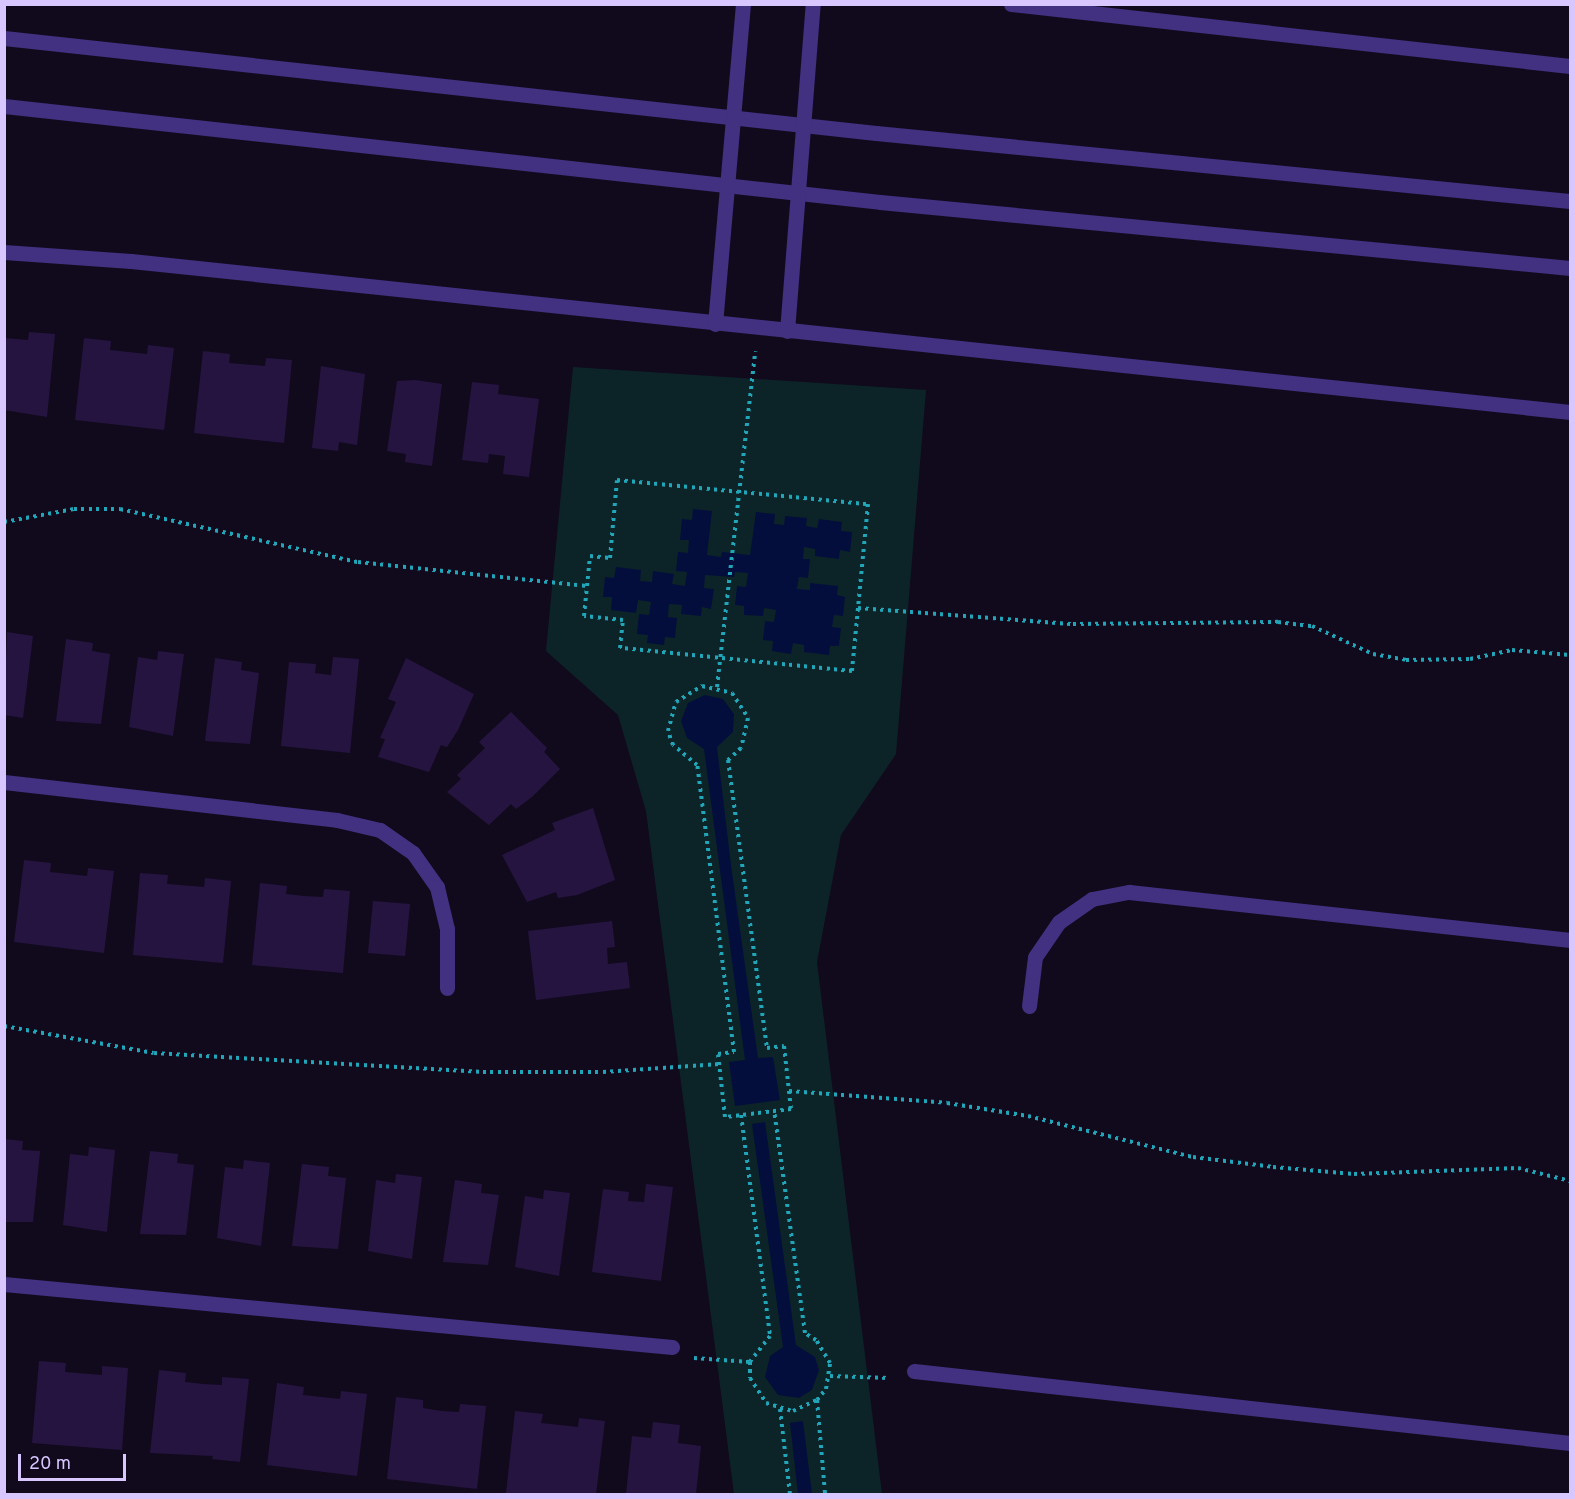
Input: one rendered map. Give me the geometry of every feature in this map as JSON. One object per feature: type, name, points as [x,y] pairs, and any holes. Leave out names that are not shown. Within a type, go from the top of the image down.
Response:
[{"type":"street","points":[[715,324],[743,4]]},
{"type":"street","points":[[787,331],[813,4]]},
{"type":"street","points":[[1011,4],[1570,66]]},
{"type":"street","points":[[4,38],[804,126],[1570,201]]},
{"type":"street","points":[[4,106],[798,193],[1570,268]]},
{"type":"street","points":[[4,252],[131,261],[1570,412]]},
{"type":"street","points":[[4,783],[337,820],[380,831],[413,853],[437,887],[447,929],[447,988]]},
{"type":"street","points":[[1029,1006],[1035,957],[1059,922],[1092,900],[1129,892],[1570,940]]},
{"type":"street","points":[[4,1284],[672,1347]]},
{"type":"street","points":[[919,1371],[1570,1443]]},
{"type":"path","points":[[717,687],[717,658],[758,328]]},
{"type":"path","points":[[617,480],[737,492],[868,504],[852,671],[620,648],[623,620],[584,616],[590,556],[610,558],[617,480]]},
{"type":"path","points":[[4,522],[74,509],[120,509],[358,562],[587,586]]},
{"type":"path","points":[[858,608],[1072,624],[1278,622],[1312,626],[1373,654],[1406,660],[1470,659],[1512,650],[1570,655]]},
{"type":"path","points":[[702,686],[717,687],[742,704],[748,718],[741,748],[728,760],[767,1048],[784,1046],[791,1109],[725,1117],[718,1054],[734,1052],[697,765],[673,745],[668,731],[676,702],[702,686]]},
{"type":"path","points":[[4,1026],[154,1053],[483,1072],[603,1072],[720,1064]]},
{"type":"path","points":[[789,1091],[947,1103],[1028,1116],[1193,1157],[1273,1167],[1354,1174],[1518,1168],[1570,1181]]},
{"type":"path","points":[[774,1111],[805,1333],[825,1351],[830,1376],[817,1400],[825,1494]]},
{"type":"path","points":[[741,1115],[770,1336],[750,1362],[750,1378],[756,1391],[780,1409],[793,1411],[817,1400]]},
{"type":"path","points":[[830,1376],[923,1379],[919,1371]]},
{"type":"path","points":[[780,1409],[790,1494]]},
{"type":"green space","points":[[573,367],[926,390],[896,754],[841,835],[817,962],[882,1494],[734,1494],[646,811],[618,715],[546,651]]},
{"type":"shaded area","points":[[693,509],[712,511],[707,555],[721,557],[722,552],[750,555],[756,512],[775,514],[774,524],[784,525],[785,516],[807,518],[806,526],[817,528],[819,519],[842,522],[841,531],[852,532],[850,552],[840,550],[839,559],[815,556],[815,549],[804,547],[803,559],[810,559],[808,578],[799,577],[797,589],[810,590],[810,583],[838,586],[837,595],[845,597],[843,616],[834,615],[832,627],[841,628],[839,646],[830,646],[829,655],[804,652],[804,645],[793,643],[791,654],[772,651],[773,641],[763,640],[765,621],[774,622],[776,610],[764,608],[763,616],[744,615],[744,606],[735,605],[737,586],[746,587],[748,573],[735,572],[734,577],[705,575],[704,588],[714,589],[711,609],[702,607],[701,616],[681,614],[682,605],[669,604],[668,617],[677,618],[675,638],[665,637],[664,645],[647,643],[648,635],[637,634],[639,614],[649,615],[651,602],[638,600],[636,613],[611,610],[612,597],[603,597],[605,577],[614,578],[616,567],[641,570],[640,581],[652,582],[653,571],[674,574],[672,584],[685,586],[687,572],[676,571],[678,552],[688,553],[689,540],[680,540],[682,519],[692,520]]},
{"type":"shaded area","points":[[705,695],[723,699],[734,714],[733,732],[717,747],[731,865],[758,1058],[773,1057],[780,1100],[735,1106],[729,1062],[745,1060],[704,749],[687,738],[681,721],[688,703]]},
{"type":"shaded area","points":[[765,1122],[796,1345],[815,1357],[819,1370],[812,1390],[799,1398],[778,1395],[765,1377],[770,1356],[783,1347],[752,1124]]},
{"type":"shaded area","points":[[803,1421],[812,1494],[798,1494],[790,1423]]},
{"type":"building","points":[[29,332],[55,334],[47,417],[4,410],[4,338],[28,340]]},
{"type":"building","points":[[84,338],[111,341],[110,350],[147,354],[148,345],[174,348],[164,430],[75,420]]},
{"type":"building","points":[[203,351],[230,354],[229,363],[265,366],[266,358],[292,360],[284,443],[194,433]]},
{"type":"building","points":[[321,366],[365,374],[357,445],[339,442],[338,451],[312,448]]},
{"type":"building","points":[[415,380],[442,384],[432,466],[405,462],[406,454],[387,451],[397,381]]},
{"type":"building","points":[[472,382],[499,385],[498,394],[539,399],[529,477],[503,474],[505,456],[489,454],[488,463],[462,460]]},
{"type":"building","points":[[7,632],[33,636],[23,718],[4,715]]},
{"type":"building","points":[[66,639],[93,643],[92,651],[110,654],[101,724],[56,721]]},
{"type":"building","points":[[158,651],[184,654],[173,736],[129,727],[138,657],[157,660]]},
{"type":"building","points":[[333,657],[359,659],[350,753],[281,746],[289,662],[316,664],[315,673],[331,675]]},
{"type":"building","points":[[215,658],[242,662],[241,670],[259,673],[250,744],[205,741]]},
{"type":"building","points":[[406,658],[474,694],[458,730],[447,747],[441,745],[429,772],[378,757],[385,739],[380,738],[396,702],[388,699]]},
{"type":"building","points":[[511,712],[547,748],[544,752],[560,769],[532,797],[516,809],[511,804],[489,825],[447,792],[461,779],[457,775],[485,748],[479,742]]},
{"type":"building","points":[[593,808],[615,880],[577,895],[558,898],[556,892],[527,902],[502,855],[555,830],[552,823]]},
{"type":"building","points":[[24,860],[51,863],[50,872],[87,876],[88,868],[114,871],[104,953],[14,942]]},
{"type":"building","points":[[140,873],[168,875],[167,884],[204,887],[205,878],[231,881],[223,963],[133,955]]},
{"type":"building","points":[[260,883],[287,886],[286,894],[304,896],[323,897],[324,889],[350,891],[343,973],[252,965]]},
{"type":"building","points":[[373,901],[410,904],[405,956],[368,953]]},
{"type":"building","points":[[612,921],[615,947],[607,948],[608,964],[627,962],[630,988],[536,1000],[528,931]]},
{"type":"building","points":[[4,1139],[23,1141],[22,1150],[40,1151],[33,1222],[4,1222]]},
{"type":"building","points":[[89,1147],[115,1150],[107,1232],[63,1225],[70,1154],[88,1156]]},
{"type":"building","points":[[150,1151],[178,1154],[177,1163],[194,1165],[186,1235],[140,1234]]},
{"type":"building","points":[[244,1160],[270,1163],[261,1246],[217,1238],[225,1167],[243,1169]]},
{"type":"building","points":[[302,1164],[329,1167],[328,1176],[346,1178],[338,1249],[292,1246]]},
{"type":"building","points":[[396,1174],[422,1177],[412,1259],[368,1251],[376,1180],[395,1183]]},
{"type":"building","points":[[455,1180],[482,1184],[481,1193],[499,1195],[488,1265],[443,1262]]},
{"type":"building","points":[[646,1184],[673,1187],[661,1281],[592,1272],[603,1189],[629,1192],[628,1201],[644,1202]]},
{"type":"building","points":[[544,1190],[570,1193],[559,1276],[515,1267],[525,1196],[543,1199]]},
{"type":"building","points":[[39,1361],[66,1363],[65,1372],[102,1375],[102,1366],[128,1368],[122,1450],[32,1443]]},
{"type":"building","points":[[159,1370],[186,1373],[185,1382],[203,1384],[222,1385],[222,1377],[249,1379],[240,1462],[212,1459],[213,1456],[150,1453]]},
{"type":"building","points":[[277,1383],[304,1387],[303,1395],[340,1399],[341,1391],[367,1394],[357,1476],[267,1465]]},
{"type":"building","points":[[396,1397],[423,1400],[423,1408],[441,1411],[459,1412],[460,1404],[486,1406],[477,1489],[387,1479]]},
{"type":"building","points":[[515,1411],[543,1414],[541,1423],[578,1427],[579,1418],[605,1421],[596,1494],[506,1493]]},
{"type":"building","points":[[653,1422],[680,1425],[678,1443],[701,1446],[696,1494],[626,1494],[632,1436],[651,1438]]}]
